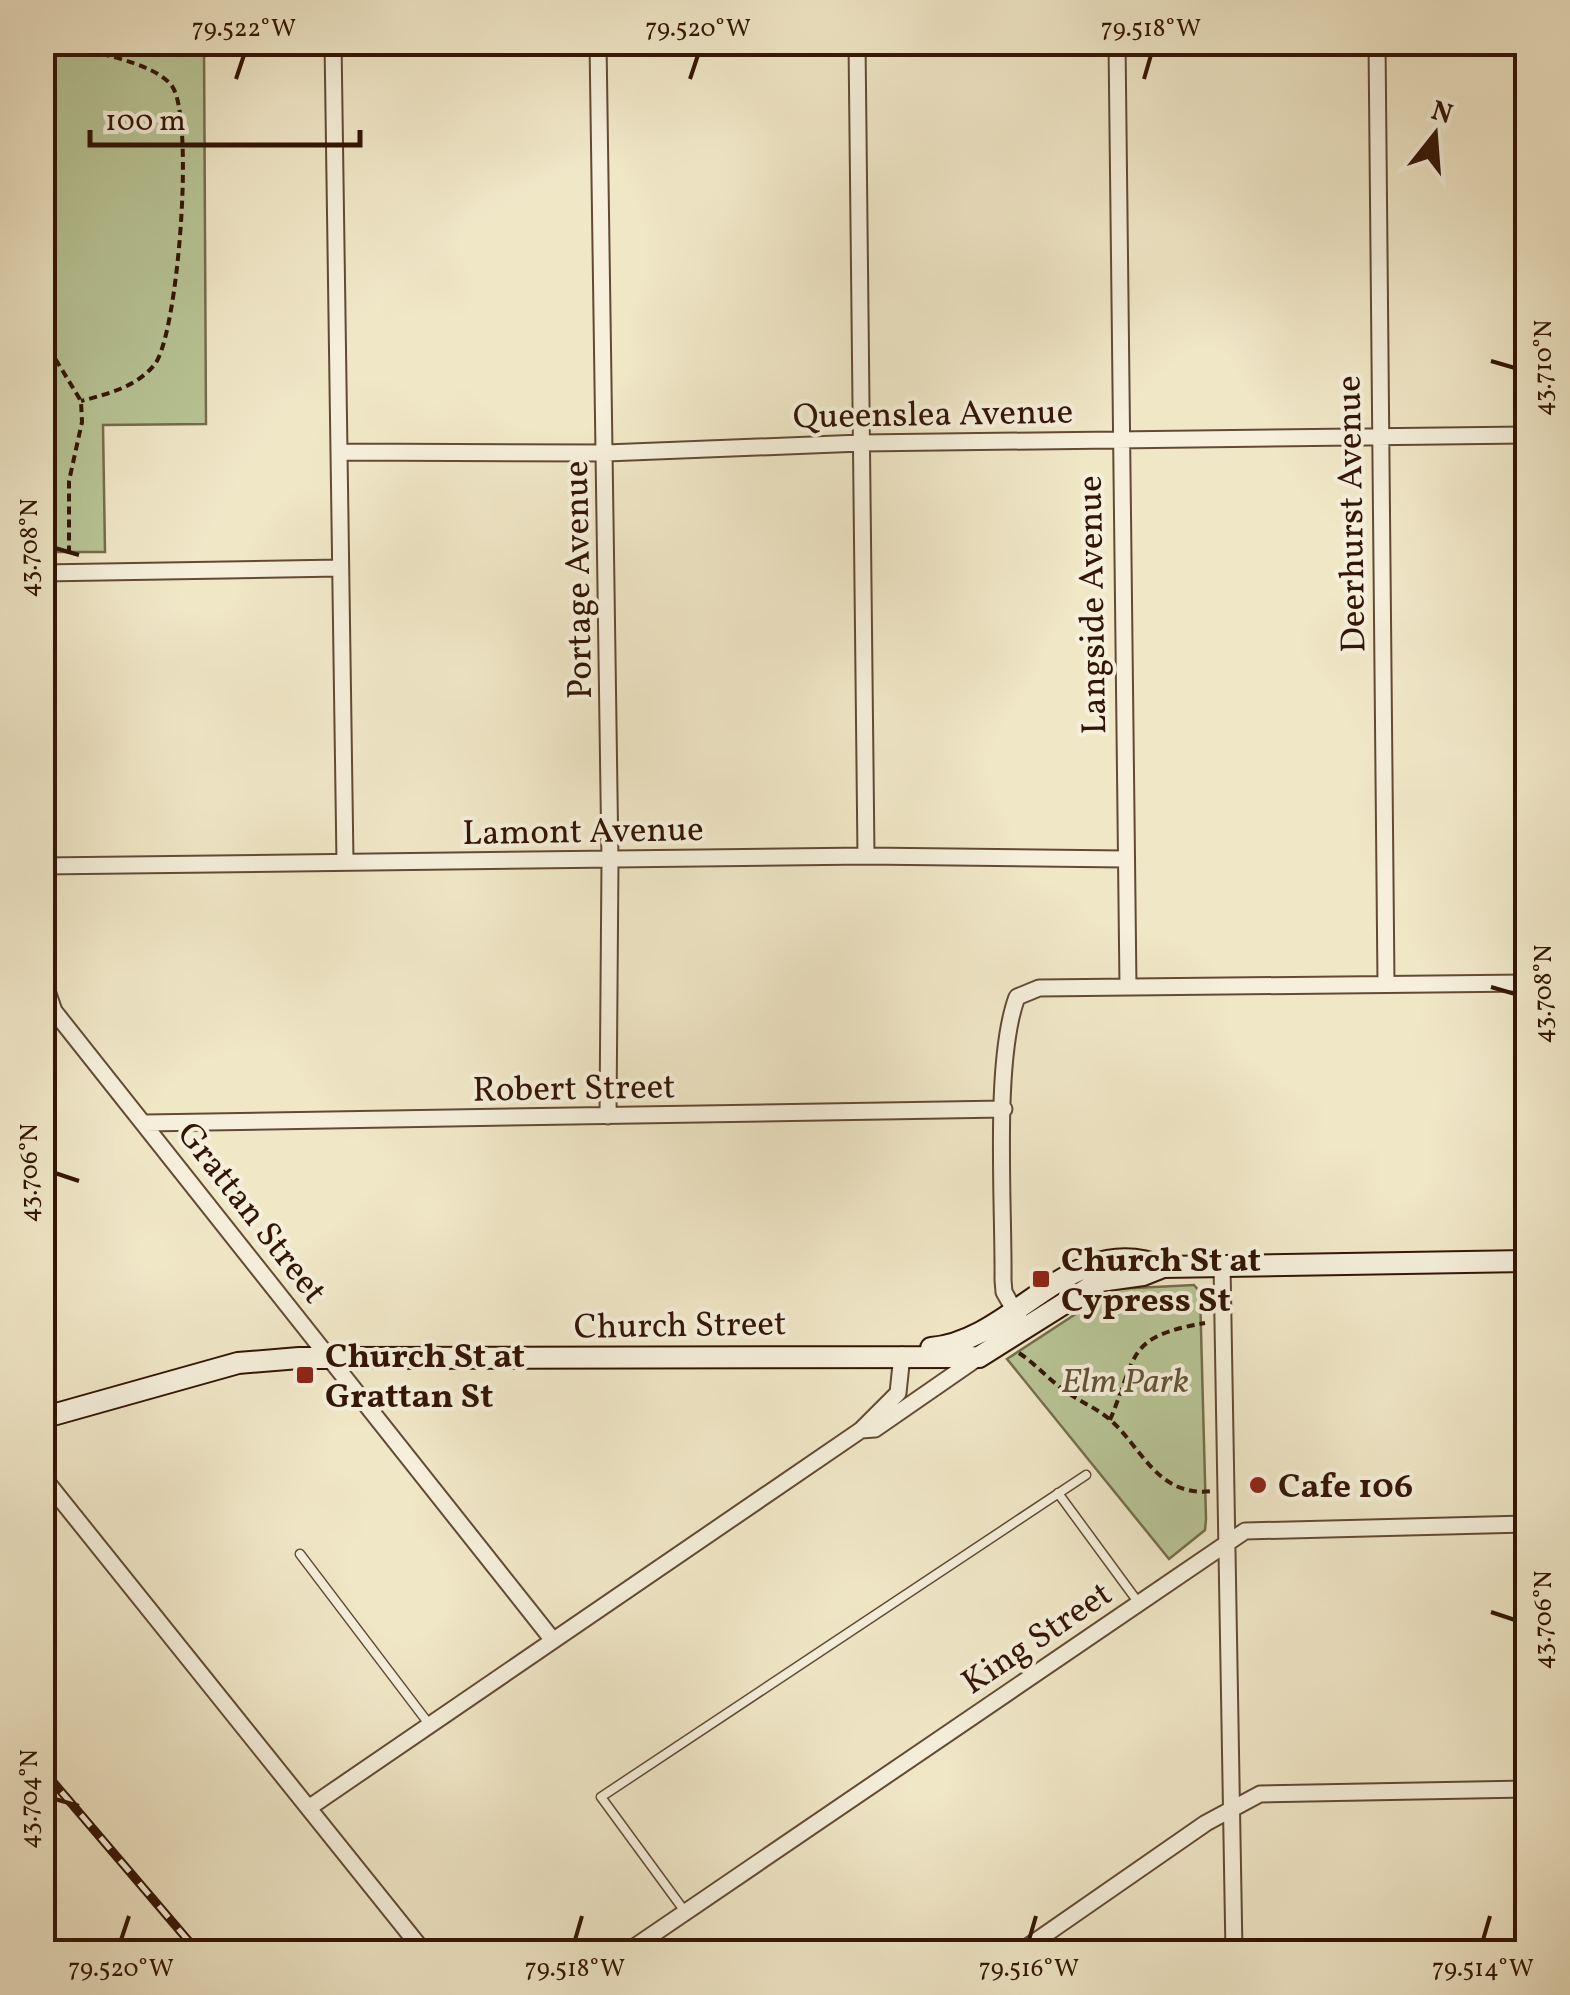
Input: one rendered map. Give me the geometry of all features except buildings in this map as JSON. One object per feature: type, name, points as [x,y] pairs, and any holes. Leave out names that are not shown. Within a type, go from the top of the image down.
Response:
[{"type":"street","points":[[333,42],[345,862]]},
{"type":"street","name":"Portage Avenue","points":[[598,42],[610,861],[608,1116]]},
{"type":"street","points":[[857,42],[866,856]]},
{"type":"street","name":"Langside Avenue","points":[[1117,42],[1118,439],[1128,987]]},
{"type":"street","name":"Deerhurst Avenue","points":[[1377,42],[1386,984]]},
{"type":"street","name":"Queenslea Avenue","points":[[341,452],[606,452],[1118,439],[1528,435]]},
{"type":"street","points":[[42,573],[340,568]]},
{"type":"street","name":"Lamont Avenue","points":[[42,866],[866,856],[1125,859]]},
{"type":"street","name":"Grattan Street","points":[[42,894],[47,991],[54,1012],[552,1639]]},
{"type":"street","points":[[1020,1319],[1004,1288],[1004,1110],[1011,1014],[1017,997],[1039,988],[1528,983]]},
{"type":"street","name":"Robert Street","points":[[145,1124],[1004,1110]]},
{"type":"street","name":"Church Street","points":[[904,1355],[920,1360],[979,1357],[1064,1276],[1088,1265],[1143,1258],[1163,1267],[1528,1262]]},
{"type":"street","points":[[1222,1265],[1234,1952]]},
{"type":"street","name":"Church Street","points":[[42,1418],[238,1363],[904,1355],[965,1342],[1020,1319]]},
{"type":"street","points":[[310,1806],[861,1430],[898,1393],[904,1355]]},
{"type":"street","points":[[861,1430],[875,1429],[979,1357]]},
{"type":"street","points":[[42,1476],[424,1952]]},
{"type":"street","name":"King Street","points":[[628,1952],[1256,1527],[1528,1524]]},
{"type":"street","points":[[1020,1952],[1232,1807],[1260,1794],[1528,1789]]},
{"type":"lane","points":[[686,1913],[601,1798],[1086,1475]]},
{"type":"lane","points":[[1058,1493],[1139,1603]]},
{"type":"lane","points":[[300,1554],[429,1724]]},
{"type":"path","points":[[50,42],[150,70],[171,86],[182,112],[185,167],[172,317],[164,348],[148,372],[131,384],[81,401]]},
{"type":"path","points":[[81,50],[83,42]]},
{"type":"path","points":[[42,337],[81,401],[82,422],[68,507],[70,573]]},
{"type":"path","points":[[1110,1420],[1130,1364],[1142,1344],[1162,1331],[1222,1320]]},
{"type":"path","points":[[1015,1351],[1110,1420],[1143,1462],[1160,1476],[1190,1490],[1228,1490]]},
{"type":"green space","points":[[43,42],[204,43],[206,424],[103,425],[105,552],[52,552],[49,440],[42,440]]},
{"type":"green space","name":"Elm Park","points":[[1194,1285],[1200,1292],[1205,1530],[1169,1559],[1007,1359],[1114,1289]]},
{"type":"railway","points":[[42,1769],[198,1952]]},
{"type":"place","name":"Church St at Cypress St","points":[[1041,1279]]},
{"type":"place","name":"Church St at Grattan St","points":[[305,1375]]},
{"type":"place","name":"Cafe 106","points":[[1258,1485]]}]
